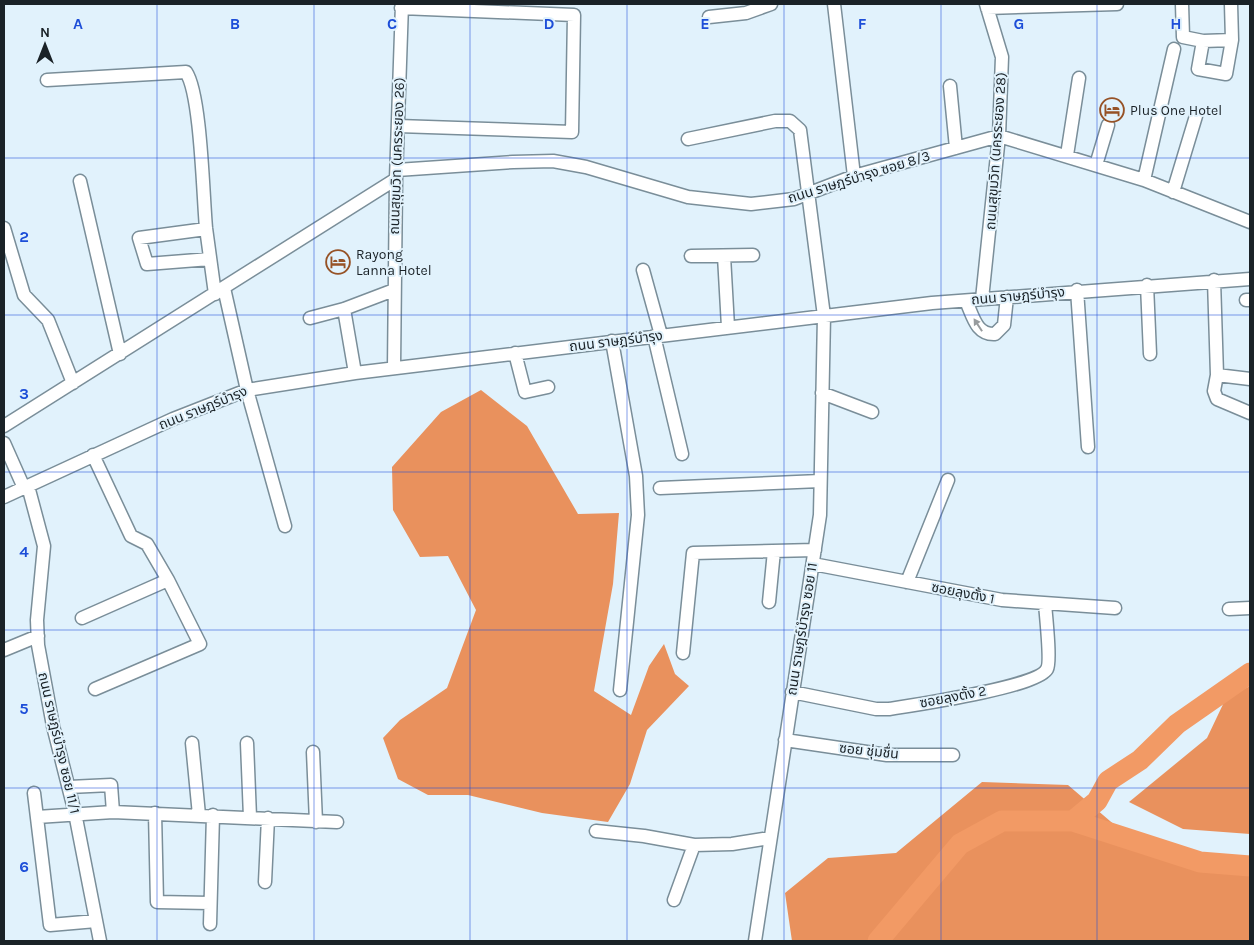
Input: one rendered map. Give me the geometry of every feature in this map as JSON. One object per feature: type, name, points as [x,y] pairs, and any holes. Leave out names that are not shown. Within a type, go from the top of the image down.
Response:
[{"type":"street","points":[[709,17],[746,13],[770,4]]},
{"type":"street","points":[[834,4],[854,176]]},
{"type":"street","points":[[986,6],[1117,4]]},
{"type":"street","points":[[1182,4],[1183,37],[1204,41],[1232,40]]},
{"type":"street","points":[[1204,41],[1198,68],[1226,74],[1232,40],[1231,4]]},
{"type":"street","points":[[398,126],[572,132],[574,16],[505,8],[401,6]]},
{"type":"street","name":"ถนนสุขุมวิท (นครระยอง 26)","points":[[394,368],[394,290],[401,6]]},
{"type":"street","name":"ถนนสุขุมวิท (นครระยอง 28)","points":[[982,299],[999,136],[1002,57],[986,6]]},
{"type":"street","points":[[1144,180],[1174,49]]},
{"type":"street","points":[[47,80],[176,71],[186,72],[191,80],[210,259],[285,526]]},
{"type":"street","points":[[1068,155],[1079,78]]},
{"type":"street","points":[[950,86],[956,148]]},
{"type":"street","points":[[1173,192],[1196,116]]},
{"type":"street","name":"ถนน ราษฎร์บำรุง ซอย 11","points":[[688,139],[775,121],[790,121],[800,130],[824,316],[820,515],[755,941]]},
{"type":"street","points":[[1096,166],[1108,125]]},
{"type":"street","points":[[999,136],[1068,155],[1096,166],[1144,180],[1250,222]]},
{"type":"street","name":"ถนน ราษฎร์บำรุง ซอย 8/3","points":[[397,175],[513,162],[553,162],[586,167],[688,197],[709,201],[752,204],[794,199],[854,176],[999,136]]},
{"type":"street","points":[[4,426],[219,291],[397,175]]},
{"type":"street","points":[[80,181],[120,354]]},
{"type":"street","points":[[4,228],[24,296],[48,320],[73,383]]},
{"type":"street","points":[[206,230],[139,238],[147,264],[210,259]]},
{"type":"street","points":[[691,256],[754,255]]},
{"type":"street","points":[[724,256],[728,327]]},
{"type":"street","points":[[643,270],[682,454]]},
{"type":"street","name":"ถนน ราษฎร์บำรุง","points":[[4,497],[173,419],[247,390],[355,372],[824,316],[1077,290],[1250,279]]},
{"type":"street","points":[[1214,280],[1217,374],[1214,391],[1217,399],[1250,413]]},
{"type":"street","points":[[1147,285],[1150,354]]},
{"type":"street","points":[[310,318],[344,309],[394,290]]},
{"type":"street","points":[[1077,290],[1088,447]]},
{"type":"street","points":[[966,301],[978,329],[984,333],[996,334],[1004,325],[1007,297]]},
{"type":"street","points":[[344,309],[355,372]]},
{"type":"street","points":[[612,341],[636,476],[638,515],[620,690]]},
{"type":"street","points":[[515,353],[525,392],[548,387]]},
{"type":"street","points":[[1217,374],[1250,379]]},
{"type":"street","points":[[822,393],[872,412]]},
{"type":"street","name":"ถนน ราษฎร์บำรุง ซอย 11/1","points":[[4,443],[26,487],[44,546],[37,620],[38,636],[53,726],[75,814],[100,941]]},
{"type":"street","points":[[93,455],[131,536],[147,544],[168,580],[200,644],[95,689]]},
{"type":"street","points":[[907,582],[948,480]]},
{"type":"street","points":[[660,488],[820,481]]},
{"type":"street","points":[[683,652],[693,554],[815,550]]},
{"type":"street","points":[[769,602],[774,551]]},
{"type":"street","name":"ซอยลุงตั้ง 1","points":[[813,564],[1002,600],[1115,608]]},
{"type":"street","points":[[82,618],[168,580]]},
{"type":"street","name":"ซอยลุงตั้ง 2","points":[[792,692],[876,709],[889,709],[986,691],[1026,681],[1042,674],[1048,666],[1046,604]]},
{"type":"street","points":[[1229,609],[1250,608]]},
{"type":"street","points":[[4,650],[38,636]]},
{"type":"street","name":"ซอย ชุ่มชื่น","points":[[785,740],[886,755],[953,755]]},
{"type":"street","points":[[192,743],[199,815]]},
{"type":"street","points":[[247,744],[250,817]]},
{"type":"street","points":[[313,752],[316,822]]},
{"type":"street","points":[[69,787],[111,784],[113,812]]},
{"type":"street","points":[[34,793],[50,925],[96,921]]},
{"type":"street","points":[[37,817],[113,812],[337,822]]},
{"type":"street","points":[[154,813],[157,902],[210,903]]},
{"type":"street","points":[[210,924],[212,815]]},
{"type":"street","points":[[265,882],[268,818]]},
{"type":"street","points":[[596,831],[644,836],[694,845],[770,838]]},
{"type":"street","points":[[674,900],[694,845]]},
{"type":"shaded area","points":[[481,390],[527,426],[578,514],[619,513],[613,584],[594,691],[631,715],[649,666],[664,644],[675,674],[689,686],[647,730],[630,784],[608,822],[542,813],[468,795],[428,795],[398,779],[383,738],[400,720],[447,688],[476,610],[448,556],[420,557],[393,510],[392,467],[441,412]]},
{"type":"shaded area","points":[[1250,686],[1250,834],[1183,829],[1129,802],[1207,738],[1226,698]]},
{"type":"shaded area","points":[[982,782],[1068,785],[1131,839],[1166,858],[1200,862],[1250,856],[1250,941],[792,941],[785,893],[828,858],[896,853]]},
{"type":"waterway","points":[[1073,821],[1097,801],[1108,781],[1140,760],[1177,724],[1250,673]]},
{"type":"waterway","points":[[878,941],[960,844],[1002,821],[1073,821],[1200,862],[1250,866]]},
{"type":"place","name":"Plus One Hotel","points":[[1112,110]]},
{"type":"place","name":"Rayong Lanna Hotel","points":[[338,262]]}]
